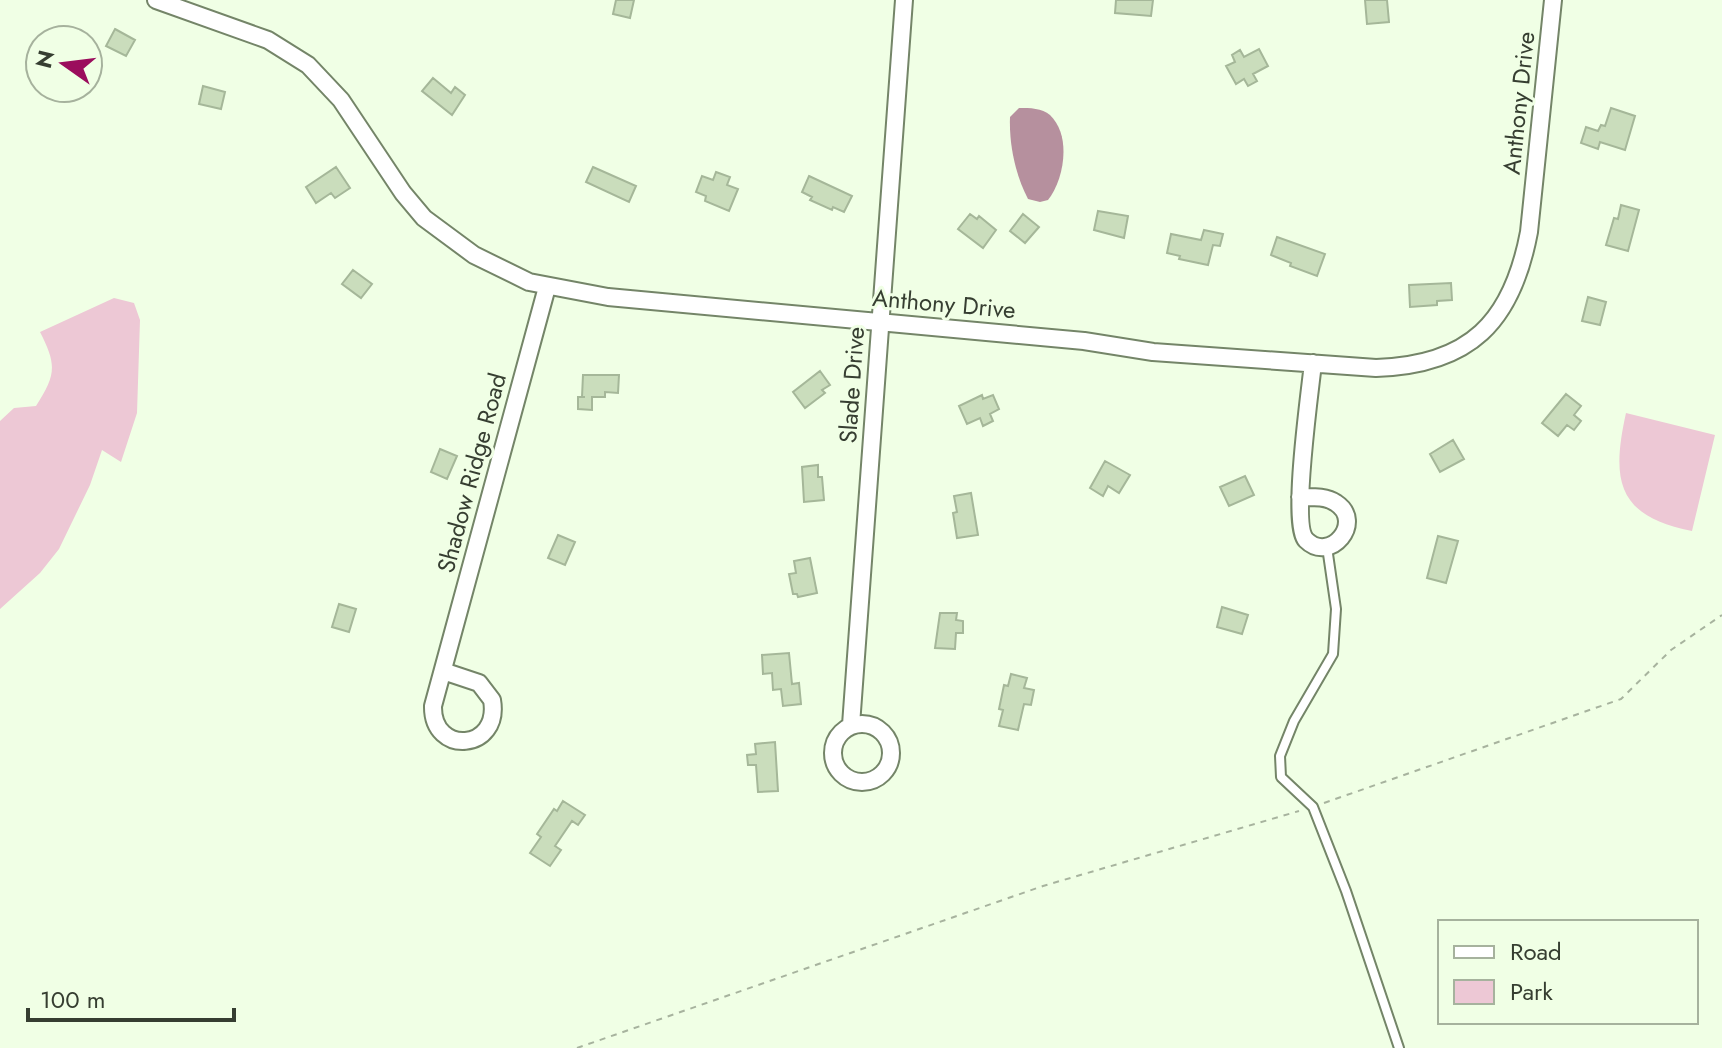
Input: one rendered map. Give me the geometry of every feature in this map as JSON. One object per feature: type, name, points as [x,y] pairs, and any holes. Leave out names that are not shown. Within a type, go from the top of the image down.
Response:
[{"type":"street","name":"Anthony Drive","points":[[156,0],[268,40],[296,55],[320,75],[341,100],[403,193],[424,218],[474,255],[501,270],[547,287],[608,297],[1084,341],[1153,352],[1376,368],[1410,367],[1442,358],[1470,343],[1494,321],[1511,294],[1523,264],[1529,232],[1553,0]]},
{"type":"street","name":"Slade Drive","points":[[851,725],[904,0]]},
{"type":"street","name":"Shadow Ridge Road","points":[[443,671],[479,683],[492,700],[492,721],[479,737],[459,741],[441,733],[436,725],[433,706],[547,287]]},
{"type":"street","points":[[1300,497],[1329,500],[1343,509],[1345,532],[1334,544],[1327,547],[1311,544],[1301,533],[1300,497],[1313,363]]},
{"type":"lane","points":[[1327,547],[1336,609],[1333,654],[1294,721],[1280,756],[1281,777],[1313,807],[1346,891],[1399,1048]]},
{"type":"path","points":[[577,1048],[1043,886],[1313,807],[1621,699],[1671,650],[1722,615]]},
{"type":"green space","points":[[114,298],[134,303],[140,320],[137,413],[121,462],[102,450],[90,485],[59,549],[40,573],[0,609],[0,421],[14,408],[36,406],[51,378],[49,353],[40,332]]},
{"type":"green space","points":[[1626,413],[1715,435],[1692,531],[1648,516],[1634,505],[1625,492],[1619,458]]},
{"type":"shaded area","points":[[1019,108],[1047,113],[1061,134],[1061,170],[1048,200],[1028,199],[1016,169],[1010,117]]},
{"type":"building","points":[[616,0],[634,0],[630,18],[613,14]]},
{"type":"building","points":[[1116,0],[1153,0],[1151,16],[1115,13]]},
{"type":"building","points":[[1365,0],[1387,0],[1389,22],[1367,24]]},
{"type":"building","points":[[115,29],[135,40],[126,56],[106,46]]},
{"type":"building","points":[[1259,49],[1268,66],[1253,74],[1257,81],[1248,86],[1244,79],[1236,84],[1226,66],[1235,62],[1232,55],[1240,50],[1244,57]]},
{"type":"building","points":[[433,78],[451,93],[455,87],[465,95],[452,115],[422,91]]},
{"type":"building","points":[[203,86],[225,92],[221,109],[199,104]]},
{"type":"building","points":[[1611,108],[1635,116],[1625,150],[1600,142],[1598,149],[1581,143],[1586,127],[1598,131],[1601,125],[1605,126]]},
{"type":"building","points":[[336,167],[350,188],[335,198],[331,193],[316,203],[306,187]]},
{"type":"building","points":[[593,167],[636,186],[629,202],[586,182]]},
{"type":"building","points":[[716,172],[730,177],[727,185],[738,189],[729,211],[705,201],[706,196],[696,192],[702,176],[713,180]]},
{"type":"building","points":[[809,176],[852,196],[844,212],[810,200],[812,197],[802,192]]},
{"type":"building","points":[[1621,205],[1639,210],[1628,251],[1606,245]]},
{"type":"building","points":[[1098,211],[1128,216],[1124,238],[1094,230]]},
{"type":"building","points":[[970,214],[977,219],[979,216],[996,230],[983,248],[958,229]]},
{"type":"building","points":[[1023,214],[1039,227],[1025,243],[1010,231]]},
{"type":"building","points":[[1204,230],[1223,234],[1220,246],[1213,245],[1208,265],[1167,253],[1171,234],[1201,240]]},
{"type":"building","points":[[1277,237],[1325,254],[1317,276],[1271,255]]},
{"type":"building","points":[[353,270],[372,284],[361,298],[342,284]]},
{"type":"building","points":[[1451,283],[1452,300],[1437,301],[1437,305],[1410,307],[1409,285]]},
{"type":"building","points":[[1588,297],[1606,302],[1600,325],[1582,321]]},
{"type":"building","points":[[820,371],[830,385],[822,390],[825,393],[805,408],[793,392]]},
{"type":"building","points":[[583,375],[619,375],[618,393],[605,392],[605,397],[592,397],[592,410],[578,409],[578,397],[582,397]]},
{"type":"building","points":[[1566,394],[1581,406],[1574,415],[1581,421],[1574,430],[1567,425],[1558,436],[1542,423]]},
{"type":"building","points":[[982,395],[983,399],[993,395],[999,409],[990,414],[993,421],[983,426],[980,418],[967,424],[959,406]]},
{"type":"building","points":[[1453,440],[1464,459],[1440,472],[1430,454]]},
{"type":"building","points":[[440,449],[457,456],[447,479],[431,472]]},
{"type":"building","points":[[1105,461],[1130,475],[1119,493],[1108,486],[1103,496],[1090,488]]},
{"type":"building","points":[[818,465],[824,500],[804,502],[802,467]]},
{"type":"building","points":[[1245,476],[1254,495],[1229,506],[1220,487]]},
{"type":"building","points":[[971,493],[978,535],[957,538],[954,496]]},
{"type":"building","points":[[558,535],[575,542],[565,565],[548,558]]},
{"type":"building","points":[[1438,536],[1458,541],[1446,583],[1427,578]]},
{"type":"building","points":[[810,558],[817,593],[798,597],[793,594],[789,574],[796,573],[794,561]]},
{"type":"building","points":[[339,604],[356,609],[349,632],[332,627]]},
{"type":"building","points":[[1222,607],[1248,615],[1242,634],[1217,627]]},
{"type":"building","points":[[940,613],[957,613],[956,620],[963,621],[963,633],[956,633],[955,649],[935,648]]},
{"type":"building","points":[[789,653],[792,684],[799,683],[801,704],[783,706],[781,689],[773,690],[772,673],[763,674],[762,655]]},
{"type":"building","points":[[1011,674],[1027,678],[1024,688],[1034,690],[1031,705],[1024,704],[1018,730],[999,726],[1004,685],[1008,686]]},
{"type":"building","points":[[775,742],[778,791],[758,792],[756,765],[748,765],[747,755],[756,754],[755,744]]},
{"type":"building","points":[[563,801],[585,815],[578,825],[572,821],[555,846],[561,850],[550,866],[530,853],[541,837],[537,834]]}]
